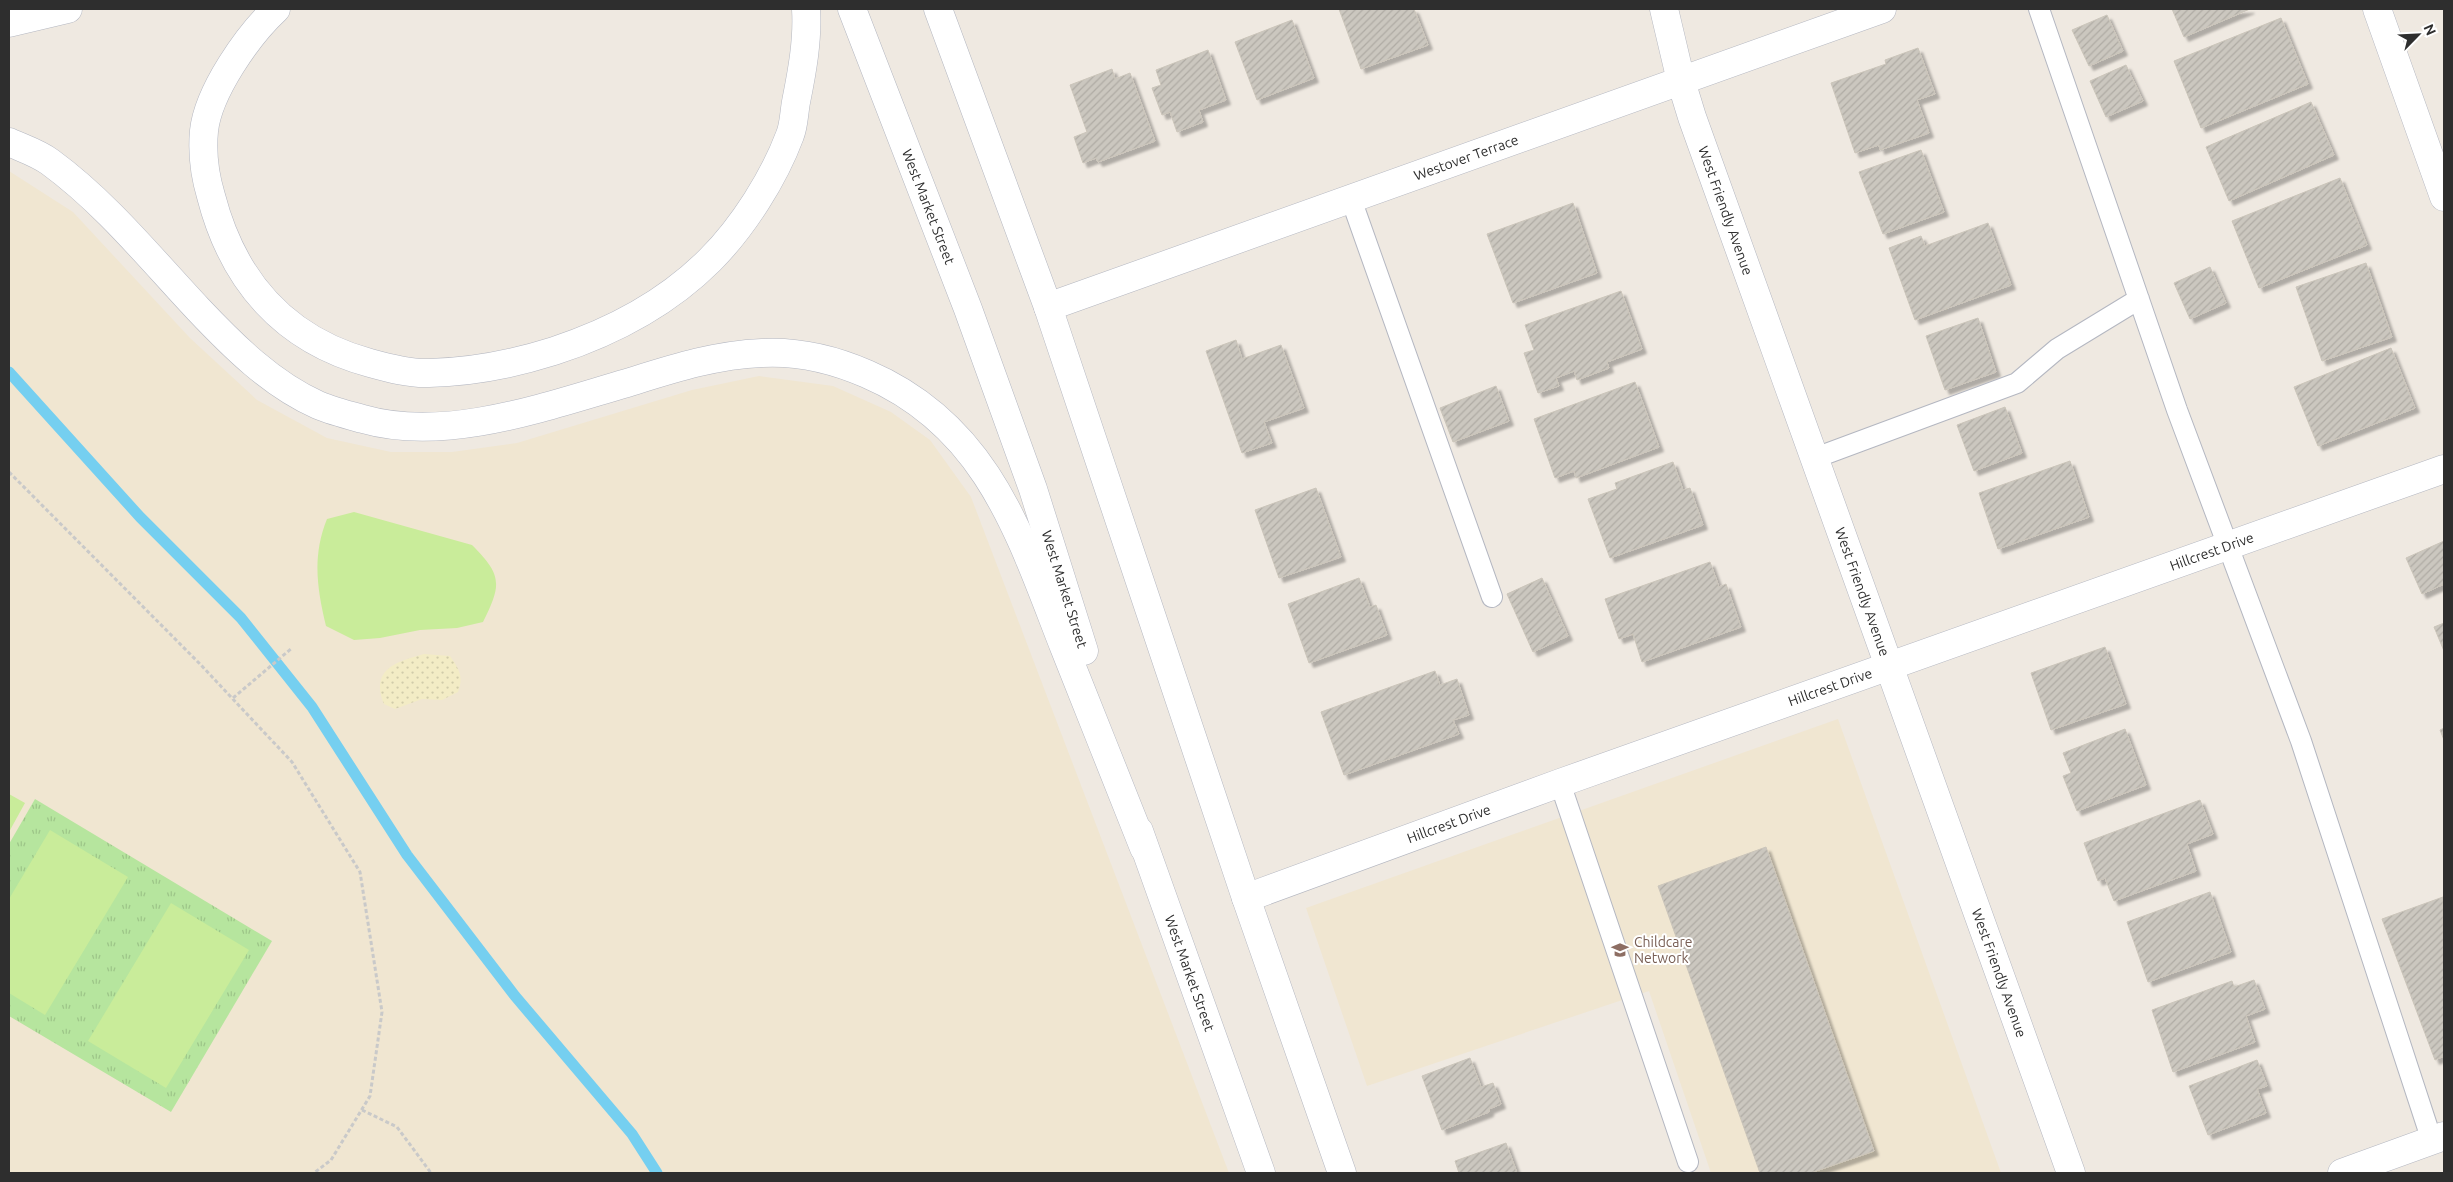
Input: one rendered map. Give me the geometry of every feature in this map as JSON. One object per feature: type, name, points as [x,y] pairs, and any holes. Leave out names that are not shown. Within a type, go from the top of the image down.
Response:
[{"type":"main road","points":[[9,23],[68,9]]},
{"type":"main road","points":[[276,9],[234,59],[215,94],[204,130],[206,177],[218,223],[238,267],[271,308],[302,335],[343,356],[388,368],[426,374],[473,370],[520,362],[578,343],[636,317],[676,290],[711,260],[740,225],[765,185],[791,133],[802,71],[806,9]]},
{"type":"main road","name":"West Market Street","points":[[852,9],[968,309],[1033,489],[1144,848],[1261,1173]]},
{"type":"main road","points":[[938,9],[1048,307],[1246,898],[1342,1173]]},
{"type":"main road","name":"West Friendly Avenue","points":[[1664,9],[1681,81],[2071,1173]]},
{"type":"main road","name":"Westover Terrace","points":[[1048,307],[1882,9]]},
{"type":"main road","points":[[2377,9],[2444,197]]},
{"type":"main road","points":[[9,142],[48,160],[90,197],[234,347],[276,380],[318,405],[367,420],[410,427],[470,422],[538,410],[717,356],[766,352],[812,357],[850,367],[893,385],[926,408],[959,437],[981,466],[1018,530],[1144,848]]},
{"type":"main road","name":"Hillcrest Drive","points":[[1246,898],[1560,783],[2444,470]]},
{"type":"main road","points":[[1224,1074],[1282,1173]]},
{"type":"main road","points":[[2342,1173],[2438,1139]]},
{"type":"lane","points":[[2039,9],[2139,299],[2301,741],[2438,1139]]},
{"type":"lane","points":[[1351,199],[1492,597]]},
{"type":"lane","points":[[1815,458],[2017,383],[2058,349],[2139,299]]},
{"type":"lane","points":[[1560,783],[1688,1162]]},
{"type":"path","points":[[9,472],[233,698],[292,762],[360,872],[382,1012],[370,1096],[331,1160],[314,1173]]},
{"type":"path","points":[[233,698],[292,648]]},
{"type":"path","points":[[362,1110],[397,1127],[431,1173]]},
{"type":"shaded area","points":[[9,171],[73,212],[190,338],[257,400],[327,438],[391,452],[452,452],[517,443],[692,390],[759,376],[833,386],[891,412],[930,440],[971,497],[1229,1173],[9,1173]]},
{"type":"shaded area","name":"Childcare Network","points":[[1838,719],[2001,1173],[1711,1173],[1649,991],[1367,1086],[1306,908]]},
{"type":"sand","points":[[424,654],[450,656],[460,673],[461,682],[458,692],[442,700],[422,699],[395,709],[384,704],[380,683],[383,675],[395,664]]},
{"type":"green space","points":[[354,512],[472,545],[489,564],[496,580],[494,598],[483,622],[457,628],[420,630],[380,638],[354,640],[326,626],[318,585],[319,546],[322,533],[327,519]]},
{"type":"green space","points":[[9,794],[25,803],[9,832]]},
{"type":"green space","points":[[35,799],[272,941],[171,1112],[9,1016],[9,844]]},
{"type":"green space","points":[[50,830],[128,877],[45,1015],[9,993],[9,899]]},
{"type":"green space","points":[[171,903],[249,950],[166,1088],[88,1041]]},
{"type":"building","points":[[1339,9],[1414,9],[1428,45],[1361,69]]},
{"type":"building","points":[[2172,9],[2250,9],[2184,37]]},
{"type":"building","points":[[2107,15],[2123,51],[2089,66],[2072,30]]},
{"type":"building","points":[[2281,18],[2308,84],[2201,128],[2174,61]]},
{"type":"building","points":[[1292,20],[1314,78],[1257,100],[1235,42]]},
{"type":"building","points":[[1918,48],[1935,94],[1917,100],[1929,133],[1880,150],[1879,145],[1855,153],[1831,83],[1886,64],[1885,60]]},
{"type":"building","points":[[1208,50],[1226,100],[1199,110],[1203,122],[1177,132],[1170,112],[1162,115],[1152,88],[1161,85],[1156,70]]},
{"type":"building","points":[[2126,65],[2143,101],[2106,117],[2090,81]]},
{"type":"building","points":[[1112,69],[1115,79],[1130,73],[1155,141],[1098,162],[1096,158],[1083,163],[1074,137],[1087,132],[1070,85]]},
{"type":"building","points":[[2311,102],[2334,155],[2229,201],[2206,147]]},
{"type":"building","points":[[1921,150],[1944,212],[1883,234],[1859,172]]},
{"type":"building","points":[[2340,178],[2367,245],[2259,288],[2232,221]]},
{"type":"building","points":[[1573,203],[1597,273],[1513,303],[1487,234]]},
{"type":"building","points":[[1988,223],[2011,285],[1915,320],[1889,248],[1921,236],[1925,246]]},
{"type":"building","points":[[2366,263],[2392,337],[2322,361],[2296,287]]},
{"type":"building","points":[[2210,267],[2226,303],[2190,319],[2174,283]]},
{"type":"building","points":[[1621,291],[1642,349],[1607,362],[1609,368],[1577,380],[1574,371],[1556,378],[1559,386],[1538,393],[1524,353],[1534,350],[1525,325]]},
{"type":"building","points":[[1978,318],[1996,372],[1945,390],[1926,336]]},
{"type":"building","points":[[1236,340],[1242,359],[1281,345],[1304,408],[1264,422],[1272,443],[1242,453],[1206,351]]},
{"type":"building","points":[[2391,348],[2415,408],[2318,446],[2294,387]]},
{"type":"building","points":[[1635,382],[1659,447],[1576,478],[1574,471],[1555,478],[1534,419]]},
{"type":"building","points":[[1496,386],[1509,421],[1453,442],[1440,408]]},
{"type":"building","points":[[2005,407],[2022,453],[1974,471],[1957,425]]},
{"type":"building","points":[[2070,461],[2089,517],[1998,549],[1979,493]]},
{"type":"building","points":[[1673,462],[1683,490],[1690,488],[1703,525],[1610,558],[1588,499],[1617,489],[1615,483]]},
{"type":"building","points":[[1316,488],[1341,557],[1279,578],[1255,510]]},
{"type":"building","points":[[2444,541],[2444,584],[2422,594],[2406,558]]},
{"type":"building","points":[[1710,562],[1719,587],[1726,584],[1741,627],[1642,662],[1633,634],[1619,639],[1605,599]]},
{"type":"building","points":[[1359,578],[1370,607],[1376,605],[1387,635],[1309,663],[1288,604]]},
{"type":"building","points":[[1542,578],[1568,636],[1533,652],[1507,594]]},
{"type":"building","points":[[2444,623],[2444,651],[2434,627]]},
{"type":"building","points":[[2105,647],[2126,704],[2051,730],[2031,673]]},
{"type":"building","points":[[1435,671],[1440,685],[1457,679],[1469,715],[1453,720],[1459,734],[1344,775],[1321,712]]},
{"type":"building","points":[[2444,728],[2444,740],[2440,730]]},
{"type":"building","points":[[2125,729],[2146,785],[2077,811],[2063,776],[2071,773],[2063,753]]},
{"type":"building","points":[[2200,800],[2213,834],[2187,844],[2196,871],[2114,901],[2105,878],[2098,881],[2084,843]]},
{"type":"building","points":[[1766,847],[1874,1151],[1810,1173],[1760,1173],[1658,886]]},
{"type":"building","points":[[2210,892],[2231,952],[2148,982],[2127,922]]},
{"type":"building","points":[[2443,897],[2444,1056],[2435,1060],[2382,919]]},
{"type":"building","points":[[2254,980],[2265,1009],[2246,1016],[2255,1042],[2173,1072],[2152,1010],[2232,981],[2234,987]]},
{"type":"building","points":[[1470,1058],[1481,1087],[1493,1083],[1501,1104],[1489,1109],[1489,1112],[1442,1130],[1422,1076]]},
{"type":"building","points":[[2257,1060],[2267,1086],[2257,1089],[2266,1113],[2208,1135],[2189,1086]]},
{"type":"building","points":[[1506,1143],[1517,1173],[1459,1173],[1455,1161]]},
{"type":"waterway","points":[[9,372],[140,517],[241,618],[312,707],[407,855],[515,996],[632,1134],[657,1173]]},
{"type":"place","name":"Childcare Network","points":[[1620,950]]}]
